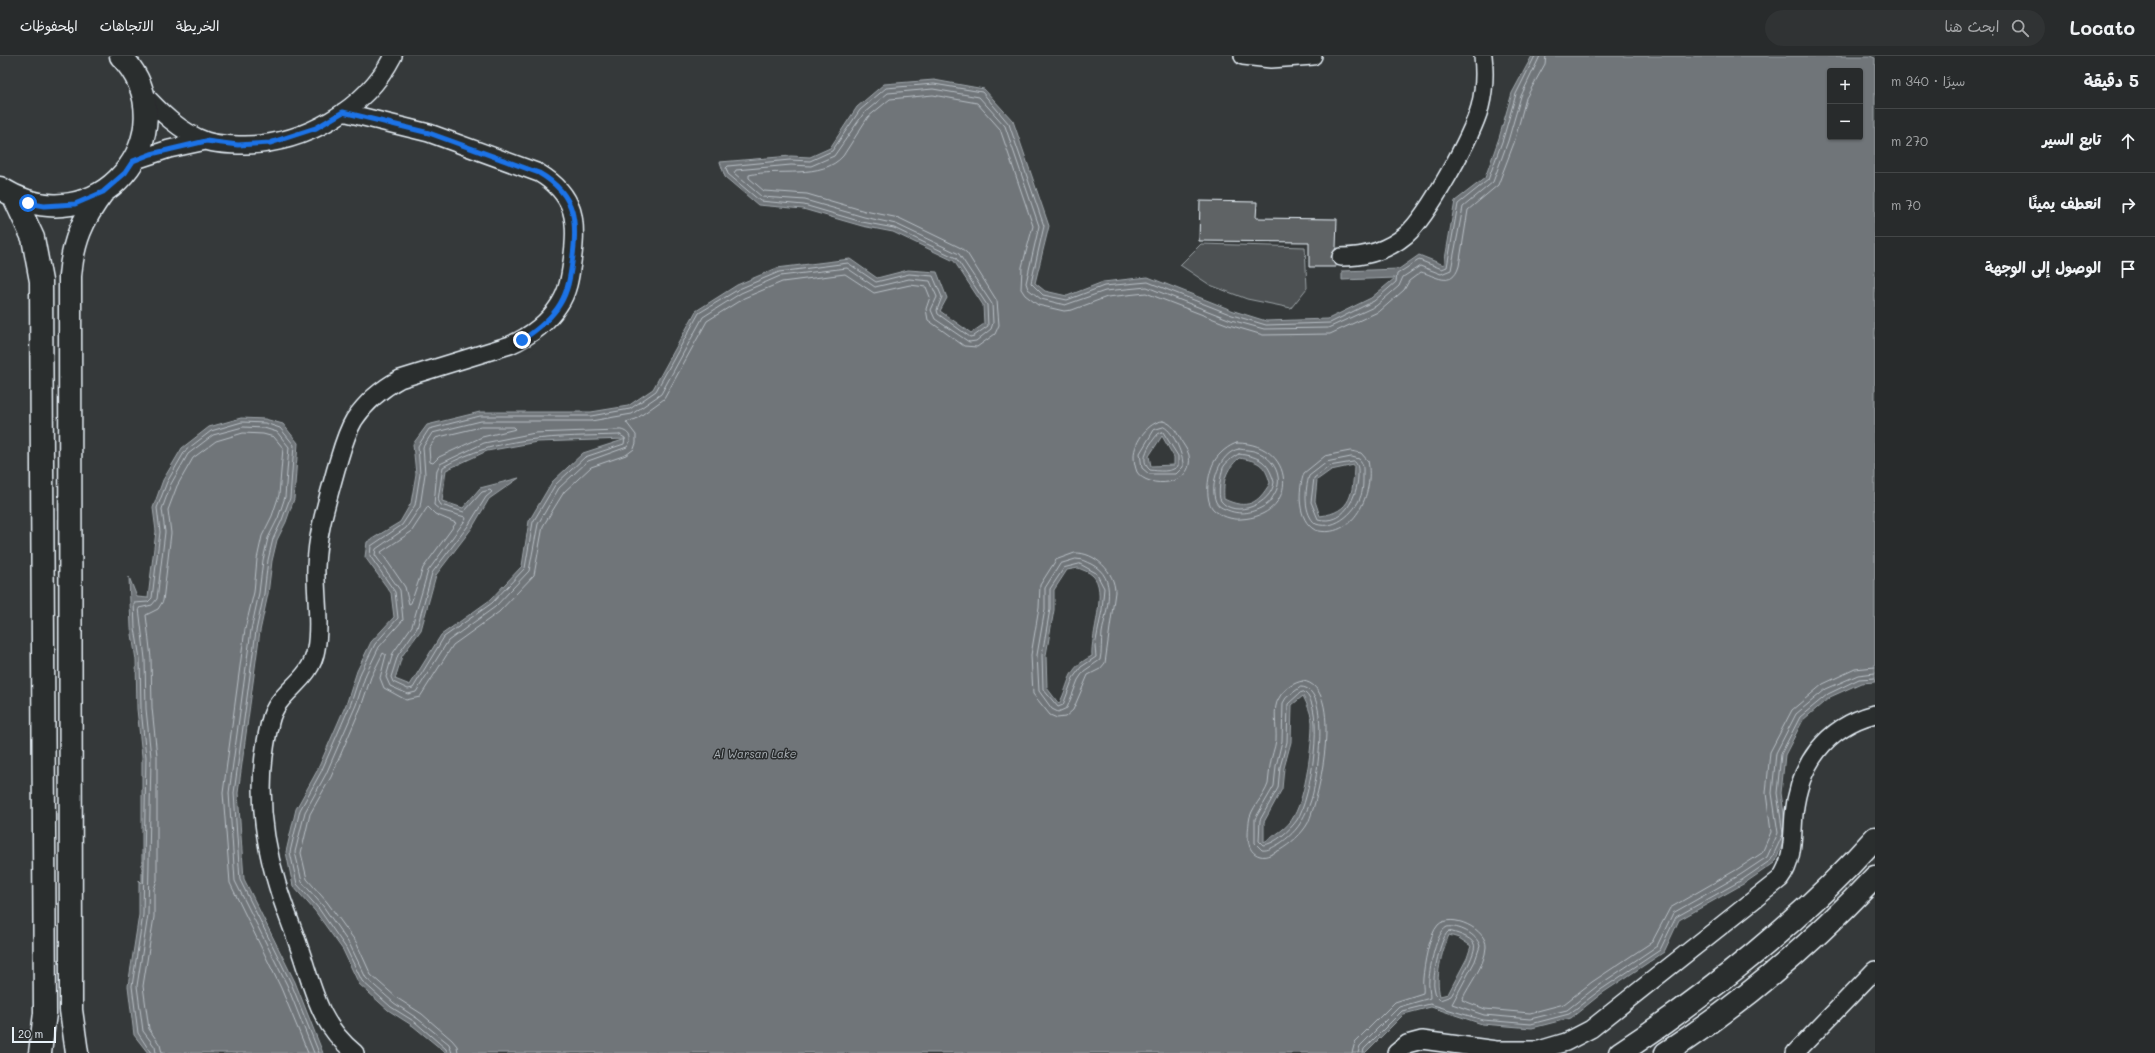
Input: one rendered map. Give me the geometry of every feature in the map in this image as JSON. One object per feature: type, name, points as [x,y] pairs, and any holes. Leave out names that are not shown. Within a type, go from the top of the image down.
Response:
[{"type":"street","points":[[133,161],[169,149],[206,141],[238,145],[270,143],[316,128],[343,112],[372,86],[392,56]]},
{"type":"street","points":[[1243,56],[1276,59],[1313,56]]},
{"type":"street","points":[[1341,257],[1355,257],[1382,250],[1406,235],[1424,215],[1475,122],[1483,90],[1483,56]]},
{"type":"street","points":[[7,193],[44,206],[59,207],[82,202],[103,192],[120,178],[133,161],[139,148],[144,127],[144,105],[141,91],[124,58]]},
{"type":"street","points":[[141,91],[164,115],[177,125],[206,141]]},
{"type":"street","points":[[343,112],[429,133],[539,173],[548,178],[562,192],[572,210],[576,230],[570,280],[566,293],[560,305],[543,325],[522,340],[400,379],[374,396],[363,408],[346,436],[324,511],[317,547],[316,569],[318,619],[316,648],[306,674],[285,694],[274,711],[270,721],[263,767],[263,814],[266,840],[277,884],[315,997],[333,1032],[355,1053]]},
{"type":"street","points":[[77,1053],[71,1010],[70,276],[72,253],[78,231],[89,211],[103,192]]},
{"type":"street","points":[[7,193],[33,238],[41,282],[45,1013],[40,1053]]},
{"type":"street","points":[[1396,1053],[1407,1044],[1422,1040],[1496,1050],[1539,1050],[1566,1042],[1591,1028],[1767,891],[1780,879],[1789,864],[1796,796],[1800,780],[1806,767],[1814,755],[1833,735],[1857,720],[1875,714]]},
{"type":"street","points":[[1620,1053],[1671,1017],[1759,948],[1850,865],[1875,838]]},
{"type":"street","points":[[1666,1053],[1696,1034],[1770,975],[1811,939],[1875,877]]},
{"type":"street","points":[[1795,1053],[1875,970]]},
{"type":"shaded area","points":[[1201,244],[1305,247],[1307,288],[1291,308],[1247,299],[1210,285],[1180,265]]},
{"type":"water","name":"Al Warsan Lake","points":[[1532,56],[1870,56],[1875,58],[1875,682],[1861,683],[1830,697],[1803,720],[1785,755],[1781,793],[1787,835],[1774,863],[1745,883],[1679,920],[1664,952],[1601,994],[1571,1018],[1532,1028],[1482,1024],[1431,1007],[1404,1014],[1365,1053],[446,1053],[413,1026],[388,1010],[359,984],[343,950],[315,911],[293,886],[286,852],[296,809],[317,771],[347,702],[357,671],[371,642],[394,617],[391,593],[365,557],[367,542],[400,522],[411,503],[416,474],[413,444],[427,425],[480,412],[591,412],[628,406],[653,389],[696,311],[737,285],[777,268],[850,259],[877,278],[908,270],[937,272],[947,298],[940,311],[971,333],[984,324],[983,305],[954,261],[893,232],[862,226],[803,209],[758,205],[725,177],[720,162],[791,156],[810,157],[830,148],[857,107],[884,84],[934,80],[984,89],[1013,121],[1049,226],[1035,283],[1045,291],[1067,296],[1103,282],[1148,277],[1234,311],[1266,321],[1328,319],[1371,298],[1395,278],[1342,280],[1342,271],[1399,269],[1419,255],[1444,265],[1455,201],[1485,178],[1499,138],[1512,93]],"holes":[[[1162,436],[1174,457],[1174,465],[1151,466],[1149,456]],[[626,439],[583,453],[552,482],[529,521],[522,566],[490,600],[441,635],[410,685],[395,679],[402,656],[421,630],[436,575],[472,528],[489,499],[519,478],[480,488],[463,508],[442,501],[446,470],[487,451],[537,442]],[[1239,458],[1251,460],[1260,464],[1266,472],[1270,483],[1261,496],[1251,503],[1239,504],[1224,499],[1226,476]],[[1354,465],[1353,484],[1349,500],[1345,505],[1331,514],[1320,516],[1315,501],[1317,480],[1331,470]],[[1078,568],[1092,575],[1097,582],[1099,602],[1092,656],[1073,671],[1059,704],[1047,688],[1046,655],[1054,610],[1054,590],[1067,570]],[[1303,696],[1311,715],[1311,744],[1305,783],[1302,796],[1294,816],[1281,831],[1264,842],[1264,822],[1282,789],[1284,768],[1291,742],[1292,705]],[[1449,935],[1459,938],[1471,946],[1467,958],[1448,994],[1440,996],[1438,981],[1440,966]]]},
{"type":"water","points":[[241,418],[265,419],[283,424],[298,443],[294,499],[286,522],[277,540],[260,631],[238,793],[244,879],[295,982],[323,1053],[148,1053],[134,1035],[128,986],[139,915],[139,880],[142,883],[142,756],[137,709],[136,660],[131,628],[129,577],[137,597],[148,598],[156,531],[153,508],[163,480],[182,448],[209,427]]},
{"type":"building","points":[[1200,201],[1257,202],[1256,218],[1337,219],[1336,248],[1331,257],[1336,267],[1309,267],[1309,242],[1199,241]]},
{"type":"route","points":[[28,203],[59,207],[75,204],[90,199],[103,192],[125,173],[133,161],[151,154],[188,144],[206,141],[238,145],[270,143],[316,128],[343,112],[429,133],[463,144],[539,173],[556,184],[568,201],[575,220],[576,240],[570,280],[566,293],[560,305],[543,325],[522,340]]}]
